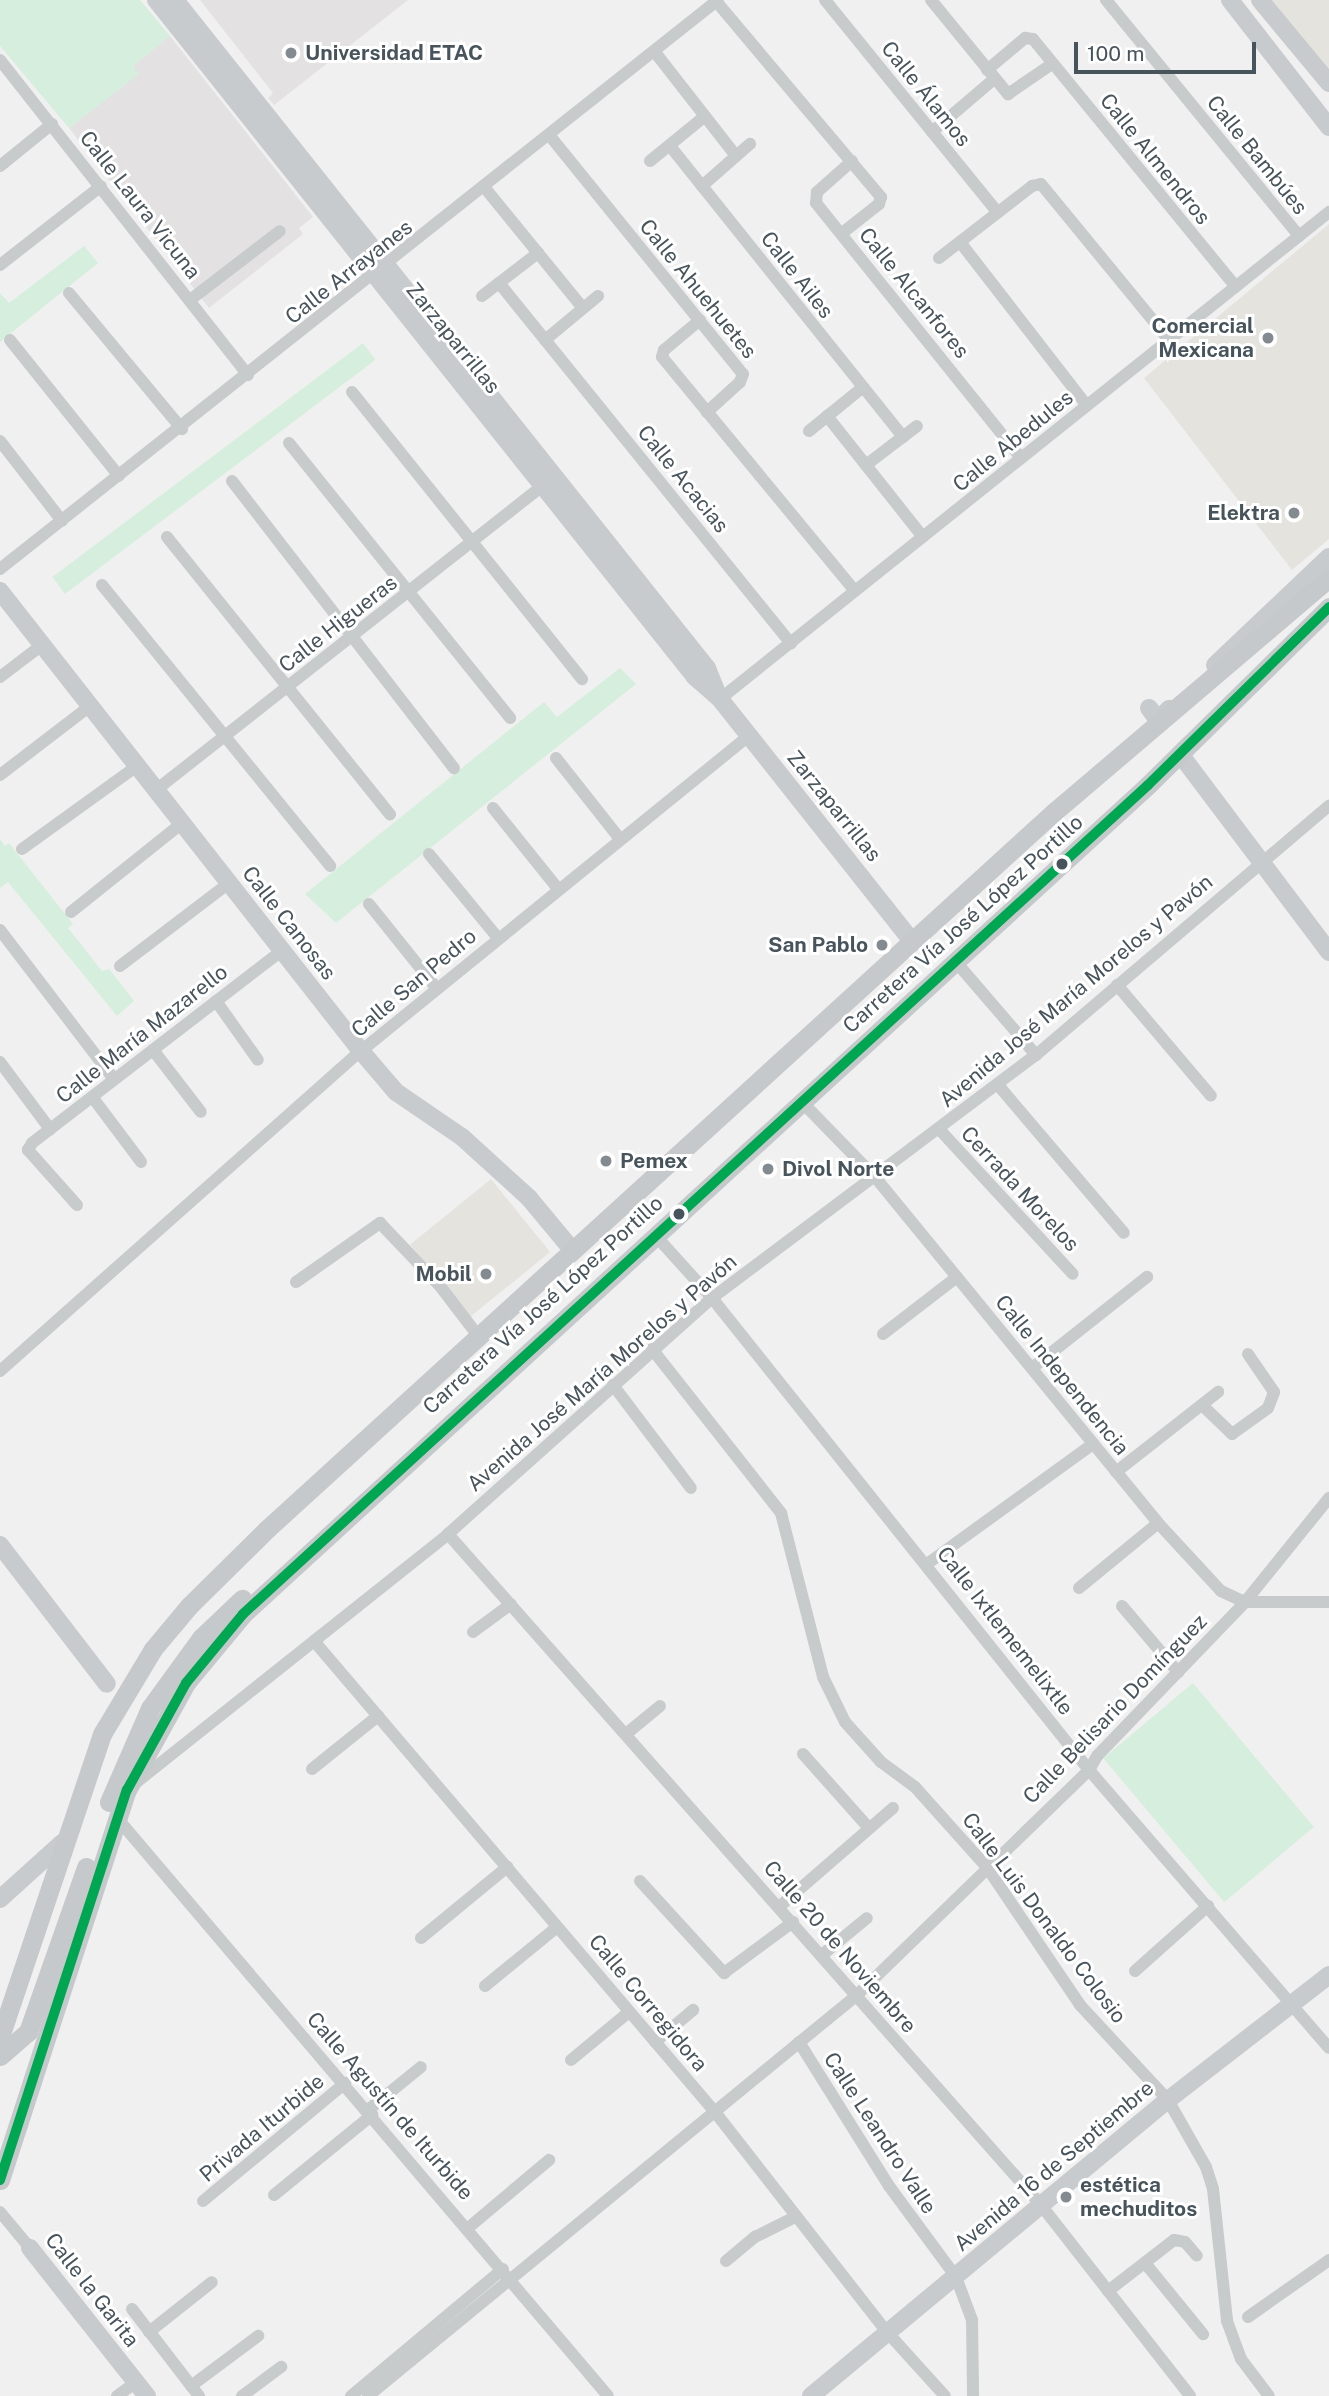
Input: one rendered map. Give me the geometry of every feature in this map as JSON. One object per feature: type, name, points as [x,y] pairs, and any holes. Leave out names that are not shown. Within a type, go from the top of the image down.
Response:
[{"type":"main road","name":"Carretera Vía José López Portillo","points":[[0,2037],[62,1843],[116,1688],[189,1606],[267,1529],[912,941],[1153,714],[1234,664],[1329,578]]},
{"type":"main road","name":"Carretera Vía José López Portillo","points":[[0,2180],[127,1790],[186,1683],[243,1614],[369,1495],[956,962],[1180,754],[1248,682],[1329,607]]},
{"type":"main road","points":[[0,2056],[17,2044],[32,2022],[135,1736],[201,1638],[261,1581],[369,1495]]},
{"type":"street","name":"Zarzaparrillas","points":[[156,0],[706,668],[720,699]]},
{"type":"street","name":"Zarzaparrillas","points":[[175,0],[543,486],[695,677],[720,699],[912,941]]},
{"type":"street","name":"Calle Arrayanes","points":[[0,569],[381,271],[716,0]]},
{"type":"street","name":"Calle Alcanfores","points":[[716,0],[882,200],[842,234],[1021,458]]},
{"type":"street","name":"Calle Álamos","points":[[825,0],[998,213]]},
{"type":"street","points":[[931,0],[1003,92],[1012,93],[1052,64]]},
{"type":"street","name":"Calle Bambúes","points":[[1106,0],[1299,236]]},
{"type":"street","points":[[1230,0],[1329,127]]},
{"type":"street","points":[[1260,0],[1329,83]]},
{"type":"street","name":"Calle Almendros","points":[[990,75],[1029,38],[1236,287]]},
{"type":"street","points":[[654,51],[736,156]]},
{"type":"street","name":"Calle Laura Vicuna","points":[[0,60],[248,375]]},
{"type":"street","points":[[932,132],[990,75]]},
{"type":"street","points":[[650,161],[705,116]]},
{"type":"street","points":[[0,166],[52,124]]},
{"type":"street","name":"Calle Ahuehuetes","points":[[550,136],[700,320],[743,378],[707,412]]},
{"type":"street","points":[[702,186],[750,144]]},
{"type":"street","name":"Calle Ailes","points":[[670,146],[903,437]]},
{"type":"street","points":[[842,234],[814,195],[852,161]]},
{"type":"street","points":[[939,258],[1032,186],[1041,184],[1049,189],[1170,340]]},
{"type":"street","points":[[0,265],[101,186]]},
{"type":"street","points":[[485,188],[583,308]]},
{"type":"street","name":"Calle Abedules","points":[[720,699],[1329,212]]},
{"type":"street","points":[[190,300],[280,231]]},
{"type":"street","points":[[960,242],[1087,406]]},
{"type":"street","points":[[482,296],[538,253]]},
{"type":"street","name":"Calle Acacias","points":[[499,283],[791,643]]},
{"type":"street","points":[[69,293],[182,429]]},
{"type":"street","points":[[545,340],[598,296]]},
{"type":"street","points":[[700,320],[664,350],[662,357],[855,591]]},
{"type":"street","points":[[10,340],[119,476]]},
{"type":"street","points":[[809,430],[862,388]]},
{"type":"street","points":[[352,392],[475,542],[582,679]]},
{"type":"street","points":[[827,416],[923,537]]},
{"type":"street","points":[[866,465],[917,426]]},
{"type":"street","points":[[0,441],[62,521]]},
{"type":"street","points":[[289,443],[510,718]]},
{"type":"street","points":[[232,481],[454,768]]},
{"type":"street","name":"Calle Higueras","points":[[156,790],[543,486]]},
{"type":"street","points":[[167,537],[390,814]]},
{"type":"street","points":[[1153,714],[1329,557]]},
{"type":"street","points":[[103,586],[330,866]]},
{"type":"street","name":"Calle Canosas","points":[[0,591],[281,951],[396,1092],[462,1137],[529,1198],[573,1251]]},
{"type":"street","points":[[1329,620],[1180,754],[1262,859],[1329,952]]},
{"type":"street","points":[[0,677],[42,645]]},
{"type":"street","points":[[0,775],[90,706]]},
{"type":"street","name":"Calle San Pedro","points":[[0,1371],[116,1272],[361,1051],[498,937],[749,736]]},
{"type":"street","points":[[556,758],[620,839]]},
{"type":"street","points":[[22,849],[137,766]]},
{"type":"street","points":[[1262,859],[1329,806]]},
{"type":"street","points":[[493,808],[559,890]]},
{"type":"street","points":[[71,912],[182,823]]},
{"type":"street","points":[[429,853],[498,937]]},
{"type":"street","name":"Avenida José María Morelos y Pavón","points":[[127,1790],[448,1534],[712,1298],[998,1085],[1262,859]]},
{"type":"street","points":[[120,966],[229,883]]},
{"type":"street","points":[[369,904],[437,989]]},
{"type":"street","points":[[0,930],[113,1078]]},
{"type":"street","name":"Calle María Mazarello","points":[[77,1205],[28,1150],[50,1129],[93,1098],[113,1078],[281,951]]},
{"type":"street","points":[[956,962],[1035,1055]]},
{"type":"street","points":[[1117,985],[1211,1096]]},
{"type":"street","points":[[216,1000],[258,1060]]},
{"type":"street","points":[[153,1050],[201,1112]]},
{"type":"street","points":[[0,1062],[50,1129]]},
{"type":"street","points":[[998,1085],[1124,1233]]},
{"type":"street","points":[[93,1098],[141,1162]]},
{"type":"street","name":"Calle Independencia","points":[[801,1101],[875,1177],[1158,1523],[1221,1591],[1245,1602]]},
{"type":"street","name":"Cerrada Morelos","points":[[939,1129],[1073,1274]]},
{"type":"street","points":[[296,1283],[380,1223],[440,1286],[479,1337]]},
{"type":"street","name":"Calle Ixtlememelixtle","points":[[654,1235],[712,1298],[1089,1770],[1294,2003],[1329,2048]]},
{"type":"street","points":[[883,1334],[957,1277]]},
{"type":"street","points":[[1032,1368],[1147,1277]]},
{"type":"street","name":"Calle Luis Donaldo Colosio","points":[[653,1349],[781,1513],[823,1677],[845,1721],[881,1762],[915,1787],[986,1867],[1080,2005],[1168,2100],[1206,2167],[1213,2189],[1227,2321],[1241,2359],[1269,2396]]},
{"type":"street","points":[[1202,1405],[1232,1434],[1268,1408],[1274,1392],[1248,1354]]},
{"type":"street","points":[[612,1385],[691,1488]]},
{"type":"street","points":[[1116,1472],[1218,1392]]},
{"type":"street","points":[[927,1564],[1093,1444]]},
{"type":"street","name":"Calle Belisario Domínguez","points":[[715,2112],[857,1994],[1089,1770],[1245,1602],[1329,1498]]},
{"type":"street","points":[[1079,1588],[1158,1523]]},
{"type":"street","name":"Calle 20 de Noviembre","points":[[448,1534],[1041,2205],[1190,2396]]},
{"type":"street","points":[[0,1545],[116,1688]]},
{"type":"street","points":[[1245,1602],[1329,1602]]},
{"type":"street","points":[[472,1632],[511,1604]]},
{"type":"street","points":[[1122,1606],[1178,1672]]},
{"type":"street","name":"Calle Corregidora","points":[[314,1641],[715,2112],[887,2332],[945,2396]]},
{"type":"street","points":[[626,1734],[660,1706]]},
{"type":"street","points":[[312,1769],[378,1716]]},
{"type":"street","points":[[803,1754],[869,1828]]},
{"type":"street","points":[[779,1907],[893,1808]]},
{"type":"street","name":"Calle Agustín de Iturbide","points":[[117,1818],[507,2273],[608,2396]]},
{"type":"street","points":[[0,1899],[62,1843]]},
{"type":"street","points":[[421,1938],[507,1867]]},
{"type":"street","points":[[640,1881],[723,1973],[793,1922]]},
{"type":"street","points":[[1135,1971],[1208,1906]]},
{"type":"street","points":[[822,1955],[867,1918]]},
{"type":"street","points":[[485,1986],[558,1927]]},
{"type":"street","name":"Avenida 16 de Septiembre","points":[[811,2396],[1168,2100],[1329,1975]]},
{"type":"street","points":[[655,2042],[693,2010]]},
{"type":"street","points":[[571,2060],[629,2012]]},
{"type":"street","name":"Calle Leandro Valle","points":[[799,2042],[889,2186],[956,2277]]},
{"type":"street","points":[[274,2195],[421,2067]]},
{"type":"street","name":"Privada Iturbide","points":[[203,2202],[345,2083]]},
{"type":"street","points":[[351,2396],[715,2112]]},
{"type":"street","points":[[468,2228],[549,2160]]},
{"type":"street","name":"Calle la Garita","points":[[0,2213],[141,2389]]},
{"type":"street","points":[[726,2261],[755,2237],[795,2217]]},
{"type":"street","points":[[1108,2291],[1181,2239],[1197,2256]]},
{"type":"street","points":[[1248,2317],[1329,2260]]},
{"type":"street","points":[[1145,2263],[1203,2334]]},
{"type":"street","points":[[368,2396],[507,2273]]},
{"type":"street","points":[[956,2277],[972,2320],[973,2396]]},
{"type":"street","points":[[149,2332],[212,2282]]},
{"type":"street","points":[[132,2309],[195,2391],[258,2336]]},
{"type":"street","points":[[242,2396],[281,2367]]},
{"type":"street","points":[[117,2396],[141,2389]]},
{"type":"shaded area","name":"Universidad ETAC","points":[[200,0],[408,0],[274,105],[268,98],[273,93]]},
{"type":"shaded area","points":[[1270,0],[1329,0],[1329,71]]},
{"type":"shaded area","points":[[170,36],[313,217],[299,228],[303,234],[209,308],[69,128],[138,74],[133,66]]},
{"type":"shaded area","points":[[1329,224],[1329,539],[1292,570],[1144,378]]},
{"type":"shaded area","points":[[491,1179],[550,1252],[469,1318],[410,1244]]},
{"type":"green space","points":[[0,0],[140,0],[170,36],[133,66],[139,74],[69,128],[0,46]]},
{"type":"green space","points":[[84,246],[98,263],[0,342],[0,293],[9,303]]},
{"type":"green space","points":[[363,343],[376,360],[65,594],[52,577]]},
{"type":"green space","points":[[620,668],[636,684],[336,923],[305,894],[544,702],[557,717]]},
{"type":"green space","points":[[0,839],[5,846],[9,843],[73,924],[68,928],[102,971],[109,969],[134,1001],[117,1016],[8,882],[0,888]]},
{"type":"green space","points":[[1193,1683],[1314,1827],[1224,1902],[1103,1758]]},
{"type":"transit line","points":[[0,2180],[127,1790],[186,1683],[243,1614],[1148,785],[1329,607]]},
{"type":"place","name":"Universidad ETAC","points":[[291,53]]},
{"type":"place","name":"Comercial Mexicana","points":[[1268,338]]},
{"type":"place","name":"Elektra","points":[[1294,513]]},
{"type":"place","name":"San Pablo","points":[[882,945]]},
{"type":"place","name":"Pemex","points":[[606,1161]]},
{"type":"place","name":"Divol Norte","points":[[768,1169]]},
{"type":"place","name":"Mobil","points":[[486,1274]]},
{"type":"place","name":"estética mechuditos","points":[[1066,2197]]}]
